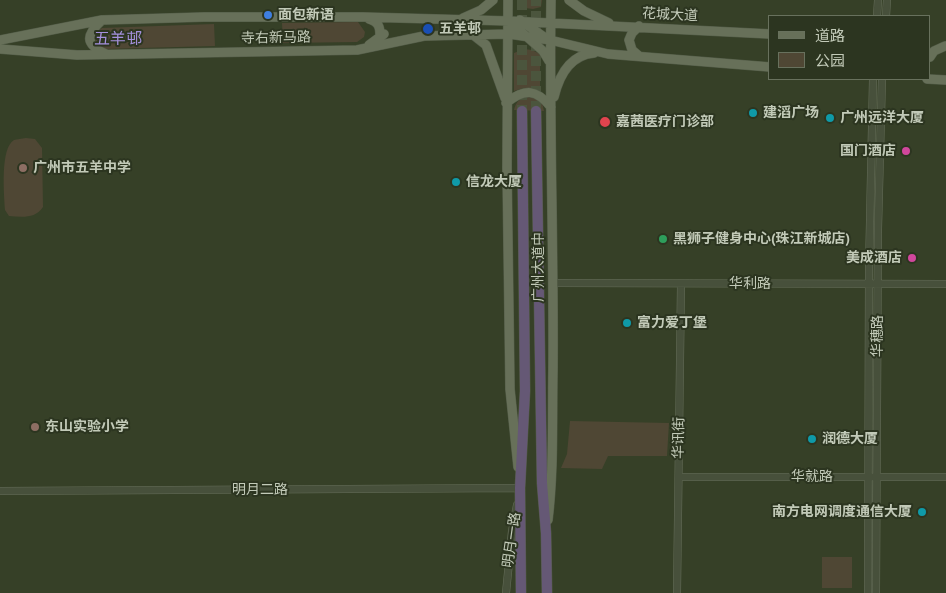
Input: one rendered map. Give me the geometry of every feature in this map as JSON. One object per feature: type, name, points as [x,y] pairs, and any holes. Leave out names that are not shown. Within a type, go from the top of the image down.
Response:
[{"type":"highway","name":"广州大道中","points":[[521,593],[520,488],[525,392],[522,111]]},
{"type":"highway","name":"广州大道中","points":[[536,111],[542,483],[546,533],[547,593]]},
{"type":"main road","points":[[458,20],[482,10],[493,0]]},
{"type":"main road","name":"广州大道中","points":[[546,533],[551,482],[554,284],[550,64],[551,0]]},
{"type":"main road","points":[[569,0],[584,11],[614,25]]},
{"type":"main road","points":[[509,2],[517,18],[534,32],[550,40],[608,54]]},
{"type":"main road","name":"广州大道中","points":[[509,2],[506,103],[510,389],[520,488]]},
{"type":"main road","points":[[357,50],[372,44],[384,34],[380,35],[380,29],[376,22],[363,17]]},
{"type":"main road","name":"寺右新马路","points":[[0,40],[102,20],[363,17],[509,21]]},
{"type":"main road","points":[[102,20],[92,30],[90,40],[93,47],[107,54]]},
{"type":"main road","points":[[509,21],[543,51],[550,64]]},
{"type":"main road","name":"花城大道","points":[[509,21],[768,34]]},
{"type":"main road","points":[[639,26],[632,33],[629,40],[632,50],[639,56]]},
{"type":"main road","points":[[472,34],[486,45],[506,103],[519,94],[532,92],[542,97],[551,107]]},
{"type":"main road","name":"寺右新马路","points":[[0,49],[77,55],[357,50],[424,36],[472,34],[509,34],[550,40]]},
{"type":"main road","points":[[931,45],[946,46]]},
{"type":"main road","points":[[931,56],[934,51],[946,46]]},
{"type":"main road","points":[[551,107],[559,80],[570,64],[586,54],[639,56],[768,67]]},
{"type":"main road","points":[[931,71],[944,80]]},
{"type":"main road","points":[[931,79],[944,80]]},
{"type":"street","points":[[877,15],[878,0]]},
{"type":"street","points":[[886,15],[887,0]]},
{"type":"street","name":"华穗路","points":[[868,593],[869,284],[873,80]]},
{"type":"street","name":"华穗路","points":[[876,593],[878,284],[882,80]]},
{"type":"street","name":"华利路","points":[[554,284],[946,284]]},
{"type":"street","name":"华讯街","points":[[678,593],[681,284]]},
{"type":"street","name":"华就路","points":[[679,477],[946,477]]},
{"type":"street","name":"明月二路","points":[[0,491],[520,488]]},
{"type":"street","name":"明月一路","points":[[506,593],[512,531],[520,488]]},
{"type":"green space","points":[[517,0],[542,0],[541,7],[533,9],[517,7]]},
{"type":"green space","points":[[358,22],[365,32],[364,37],[357,42],[283,43],[282,23]]},
{"type":"green space","points":[[214,24],[215,46],[104,49],[95,40],[96,32],[102,28]]},
{"type":"green space","points":[[524,49],[540,54],[540,91],[524,88],[514,91],[514,53]]},
{"type":"green space","points":[[532,96],[542,102],[544,111],[514,110],[520,100]]},
{"type":"green space","points":[[35,139],[42,148],[43,207],[36,214],[23,217],[9,216],[5,210],[5,161],[10,145],[14,140]]},
{"type":"green space","points":[[570,421],[669,423],[667,456],[608,456],[602,469],[561,468],[567,454]]},
{"type":"green space","points":[[822,557],[852,557],[852,588],[822,588]]},
{"type":"tunnel","points":[[522,0],[522,111]]},
{"type":"tunnel","points":[[536,0],[536,111]]},
{"type":"place","name":"面包新语","points":[[268,15]]},
{"type":"place","name":"五羊邨","points":[[428,29]]},
{"type":"place","name":"建滔广场","points":[[753,113]]},
{"type":"place","name":"广州远洋大厦","points":[[830,118]]},
{"type":"place","name":"嘉茜医疗门诊部","points":[[605,122]]},
{"type":"place","name":"国门酒店","points":[[906,151]]},
{"type":"place","name":"广州市五羊中学","points":[[23,168]]},
{"type":"place","name":"信龙大厦","points":[[456,182]]},
{"type":"place","name":"黑狮子健身中心(珠江新城店)","points":[[663,239]]},
{"type":"place","name":"美成酒店","points":[[912,258]]},
{"type":"place","name":"富力爱丁堡","points":[[627,323]]},
{"type":"place","name":"东山实验小学","points":[[35,427]]},
{"type":"place","name":"润德大厦","points":[[812,439]]},
{"type":"place","name":"南方电网调度通信大厦","points":[[922,512]]},
{"type":"district","name":"五羊邨","points":[[118,39]]}]
